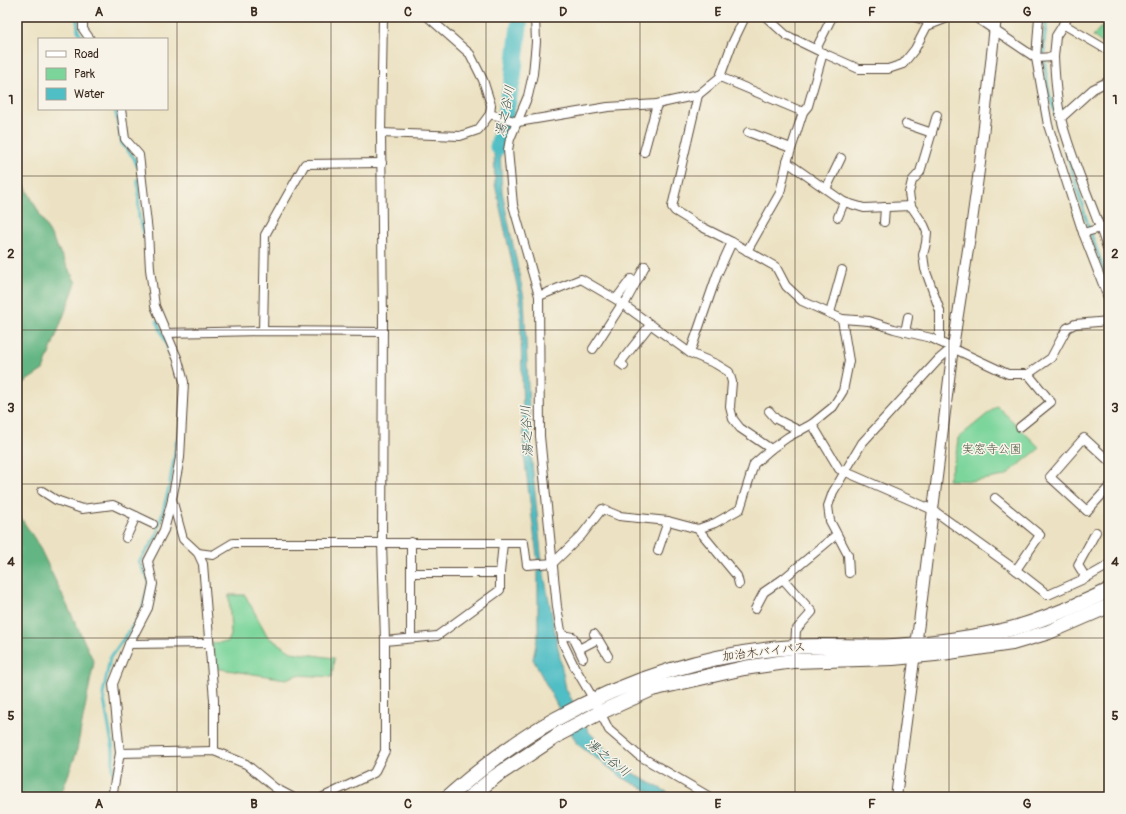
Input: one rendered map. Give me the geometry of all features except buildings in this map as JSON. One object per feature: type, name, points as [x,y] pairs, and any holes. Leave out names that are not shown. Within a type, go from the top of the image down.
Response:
[{"type":"highway","name":"加治木バイパス","points":[[470,797],[502,772],[561,733],[594,715],[652,690],[744,668],[793,661],[893,658],[915,650],[1011,629],[1043,619],[1109,590]]},
{"type":"highway","name":"加治木バイパス","points":[[448,797],[499,755],[553,720],[626,686],[706,660],[795,647],[893,646],[936,654],[1012,643],[1049,632],[1109,606]]},
{"type":"street","points":[[83,17],[83,29],[89,38]]},
{"type":"street","points":[[323,797],[374,773],[385,751],[385,641],[382,542],[383,332],[381,133],[383,17]]},
{"type":"street","points":[[428,17],[470,54],[483,80],[493,115]]},
{"type":"street","points":[[535,17],[536,42],[533,74],[528,96],[516,121],[508,150],[513,204],[539,296],[540,436],[557,607],[562,635],[594,715],[638,755],[710,797]]},
{"type":"street","points":[[493,115],[516,121],[608,107],[657,104],[698,96],[720,77],[732,44],[745,17]]},
{"type":"street","points":[[766,17],[786,35],[859,69],[888,69],[903,64],[915,49],[930,21]]},
{"type":"street","points":[[747,251],[780,193],[791,148],[803,112],[808,106],[819,51],[832,17]]},
{"type":"street","points":[[914,17],[930,21],[950,17]]},
{"type":"street","points":[[975,17],[1044,57],[1056,91],[1060,118],[1069,146],[1109,254]]},
{"type":"street","points":[[896,797],[953,347],[972,221],[996,17]]},
{"type":"street","points":[[1040,17],[1048,125],[1109,300]]},
{"type":"street","points":[[1044,57],[1065,20],[1109,51]]},
{"type":"street","points":[[720,77],[803,112]]},
{"type":"street","points":[[1060,118],[1093,89],[1109,81]]},
{"type":"street","points":[[698,96],[672,207],[675,211],[698,226],[732,242],[776,267],[786,286],[802,301],[842,319],[870,321],[905,332],[931,338],[1008,374],[1028,374],[1051,358],[1067,328],[1075,324],[1109,321]]},
{"type":"street","points":[[644,152],[657,104]]},
{"type":"street","points":[[112,797],[120,753],[113,684],[129,644],[148,608],[153,584],[148,561],[163,529],[172,499],[180,458],[184,382],[178,360],[155,306],[139,155],[125,139],[121,110]]},
{"type":"street","points":[[381,133],[460,136],[478,130],[493,115]]},
{"type":"street","points":[[937,115],[920,172],[912,181],[909,193],[911,206],[927,232],[923,255],[925,269],[940,311],[940,342]]},
{"type":"street","points":[[906,124],[932,133]]},
{"type":"street","points":[[748,132],[791,148]]},
{"type":"street","points":[[826,189],[841,158]]},
{"type":"street","points":[[787,162],[844,202],[864,208],[911,206]]},
{"type":"street","points":[[263,331],[265,235],[304,164],[382,163]]},
{"type":"street","points":[[838,217],[844,202]]},
{"type":"street","points":[[884,222],[885,208]]},
{"type":"street","points":[[1085,232],[1109,224]]},
{"type":"street","points":[[690,353],[717,275],[732,242]]},
{"type":"street","points":[[593,349],[620,303],[645,266]]},
{"type":"street","points":[[830,313],[842,270]]},
{"type":"street","points":[[539,296],[581,279],[620,303],[690,353],[716,364],[729,372],[732,382],[730,406],[733,419],[740,428],[771,449]]},
{"type":"street","points":[[620,303],[631,279]]},
{"type":"street","points":[[905,332],[908,317]]},
{"type":"street","points":[[198,553],[213,555],[233,543],[524,543],[527,565],[553,563],[581,536],[602,509],[618,516],[668,521],[698,529],[715,523],[740,509],[754,464],[771,449],[812,424],[833,407],[843,391],[849,360],[842,319]]},
{"type":"street","points":[[624,366],[620,363],[650,325]]},
{"type":"street","points":[[166,333],[263,331],[383,332]]},
{"type":"street","points":[[849,573],[848,554],[830,521],[828,506],[832,492],[862,443],[939,359],[953,347]]},
{"type":"street","points":[[1020,427],[1051,402],[1028,374]]},
{"type":"street","points":[[769,411],[776,419],[800,431]]},
{"type":"street","points":[[812,424],[839,469],[933,510],[1048,595],[1086,578],[1109,565]]},
{"type":"street","points":[[1109,461],[1084,438],[1050,477],[1087,512],[1109,487]]},
{"type":"street","points":[[42,491],[56,500],[82,509],[113,505],[153,524]]},
{"type":"street","points":[[995,498],[1040,535],[1016,570]]},
{"type":"street","points":[[172,499],[183,539],[198,553],[204,564],[214,700],[214,751]]},
{"type":"street","points":[[126,538],[136,516]]},
{"type":"street","points":[[658,551],[668,521]]},
{"type":"street","points":[[698,529],[737,576],[739,584]]},
{"type":"street","points":[[1086,578],[1078,565],[1096,532]]},
{"type":"street","points":[[755,609],[764,592],[783,579],[836,534]]},
{"type":"street","points":[[411,542],[411,638]]},
{"type":"street","points":[[385,641],[437,636],[500,590],[503,543]]},
{"type":"street","points":[[411,573],[500,573]]},
{"type":"street","points":[[783,579],[812,612],[796,630],[795,647]]},
{"type":"street","points":[[562,635],[573,637],[583,658]]},
{"type":"street","points":[[579,649],[596,636],[608,656]]},
{"type":"street","points":[[129,644],[210,643]]},
{"type":"street","points":[[120,753],[214,751],[246,764],[275,788],[292,797]]},
{"type":"green space","points":[[1101,27],[1109,33],[1108,48],[1093,36]]},
{"type":"green space","points":[[17,171],[76,283],[43,370],[17,387]]},
{"type":"green space","name":"実窓寺公園","points":[[997,406],[1040,448],[1005,476],[975,481],[948,480],[956,455],[958,438]]},
{"type":"green space","points":[[17,512],[38,544],[94,662],[76,754],[60,797],[17,797]]},
{"type":"green space","points":[[229,595],[245,595],[268,637],[291,652],[334,658],[332,677],[297,675],[286,679],[214,668],[212,643],[228,642],[231,635]]},
{"type":"water","points":[[500,124],[505,125],[500,151],[502,192],[524,298],[531,453],[542,564],[566,689],[589,732],[627,770],[676,797],[660,797],[623,778],[577,744],[533,659],[538,635],[538,564],[524,454],[520,299],[495,184],[494,148]]},
{"type":"waterway","points":[[77,17],[78,31],[82,38]]},
{"type":"waterway","name":"湯之谷川","points":[[498,147],[513,78],[520,17]]},
{"type":"waterway","points":[[1047,17],[1044,43],[1045,67],[1049,93],[1087,222],[1109,285]]},
{"type":"waterway","points":[[115,110],[122,144],[134,158],[137,166]]},
{"type":"waterway","points":[[138,179],[139,218],[145,236]]},
{"type":"waterway","points":[[157,321],[178,373]]},
{"type":"waterway","points":[[113,773],[113,750],[103,694],[110,658],[141,614],[149,581],[139,562],[156,537],[169,488],[177,440]]},
{"type":"waterway","points":[[107,797],[110,790]]}]
